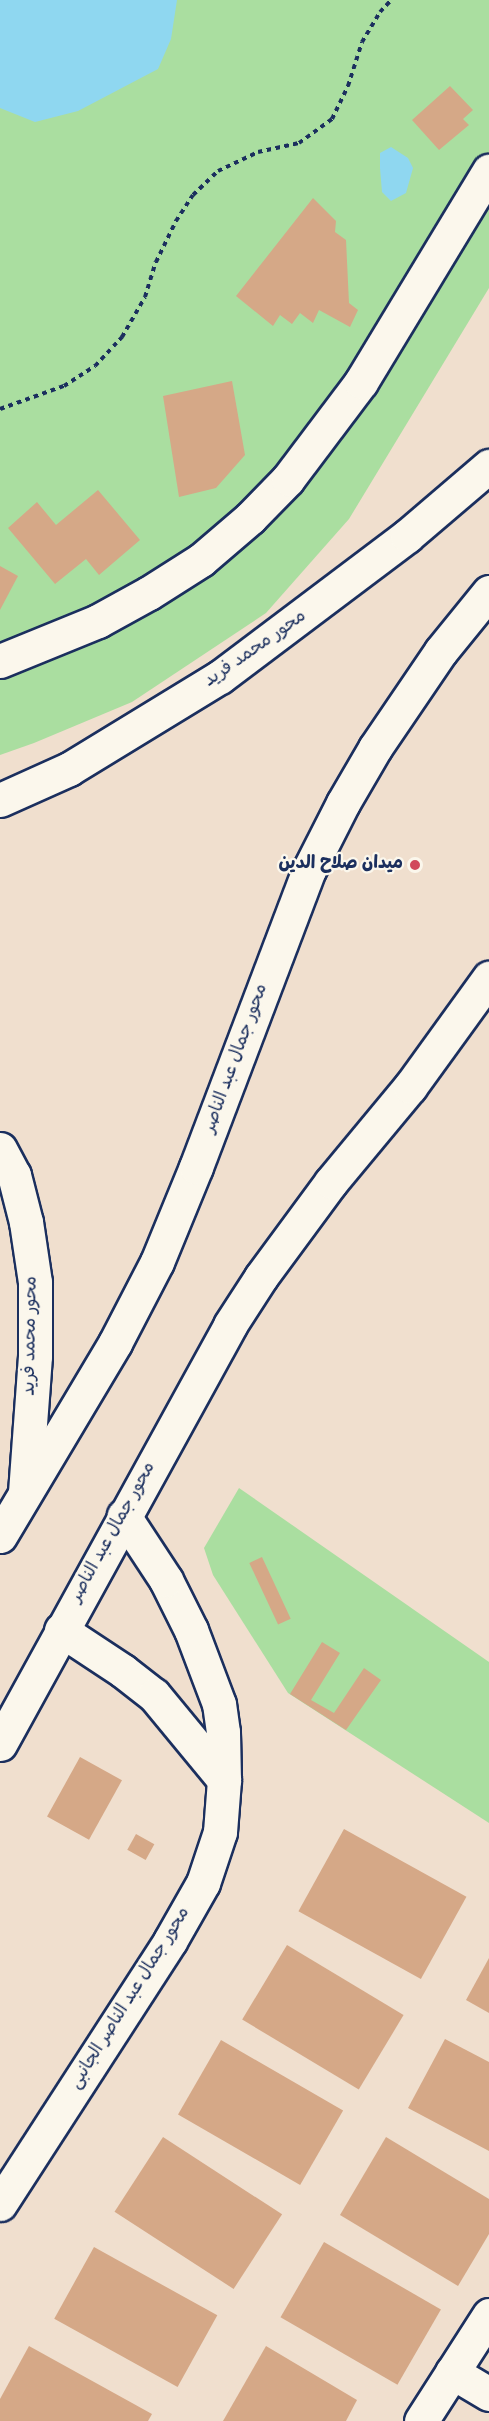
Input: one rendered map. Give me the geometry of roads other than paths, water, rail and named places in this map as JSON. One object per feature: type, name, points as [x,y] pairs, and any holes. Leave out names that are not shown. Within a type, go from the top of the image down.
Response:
[{"type":"main road","points":[[0,661],[98,621],[149,593],[201,560],[250,518],[288,479],[361,382],[489,171]]},
{"type":"main road","name":"محور محمد فريد","points":[[0,800],[69,769],[220,677],[407,536],[489,466]]},
{"type":"main road","name":"محور جمال عبد الناصر","points":[[0,1536],[115,1343],[157,1262],[196,1167],[309,870],[343,803],[375,748],[441,651],[489,592]]},
{"type":"main road","name":"محور جمال عبد الناصر","points":[[0,1744],[230,1325],[261,1277],[331,1182],[478,1010],[489,978]]},
{"type":"main road","name":"محور محمد فريد","points":[[0,1149],[14,1175],[26,1222],[35,1282],[35,1356],[26,1493]]},
{"type":"main road","name":"محور جمال عبد الناصر الجانبى","points":[[0,2204],[170,1941],[203,1883],[220,1832],[224,1780],[223,1732],[219,1704],[191,1630],[166,1580],[124,1516]]},
{"type":"main road","points":[[61,1630],[123,1671],[154,1695],[224,1780]]},
{"type":"main road","points":[[421,2421],[489,2315]]},
{"type":"main road","points":[[452,2372],[489,2394]]},
{"type":"water","points":[[0,0],[177,0],[171,39],[158,69],[78,111],[35,122],[0,108]]},
{"type":"water","points":[[391,147],[408,158],[413,168],[406,193],[391,201],[382,192],[380,153]]},
{"type":"place","name":"ميدان صلاح الدين","points":[[415,865]]}]
